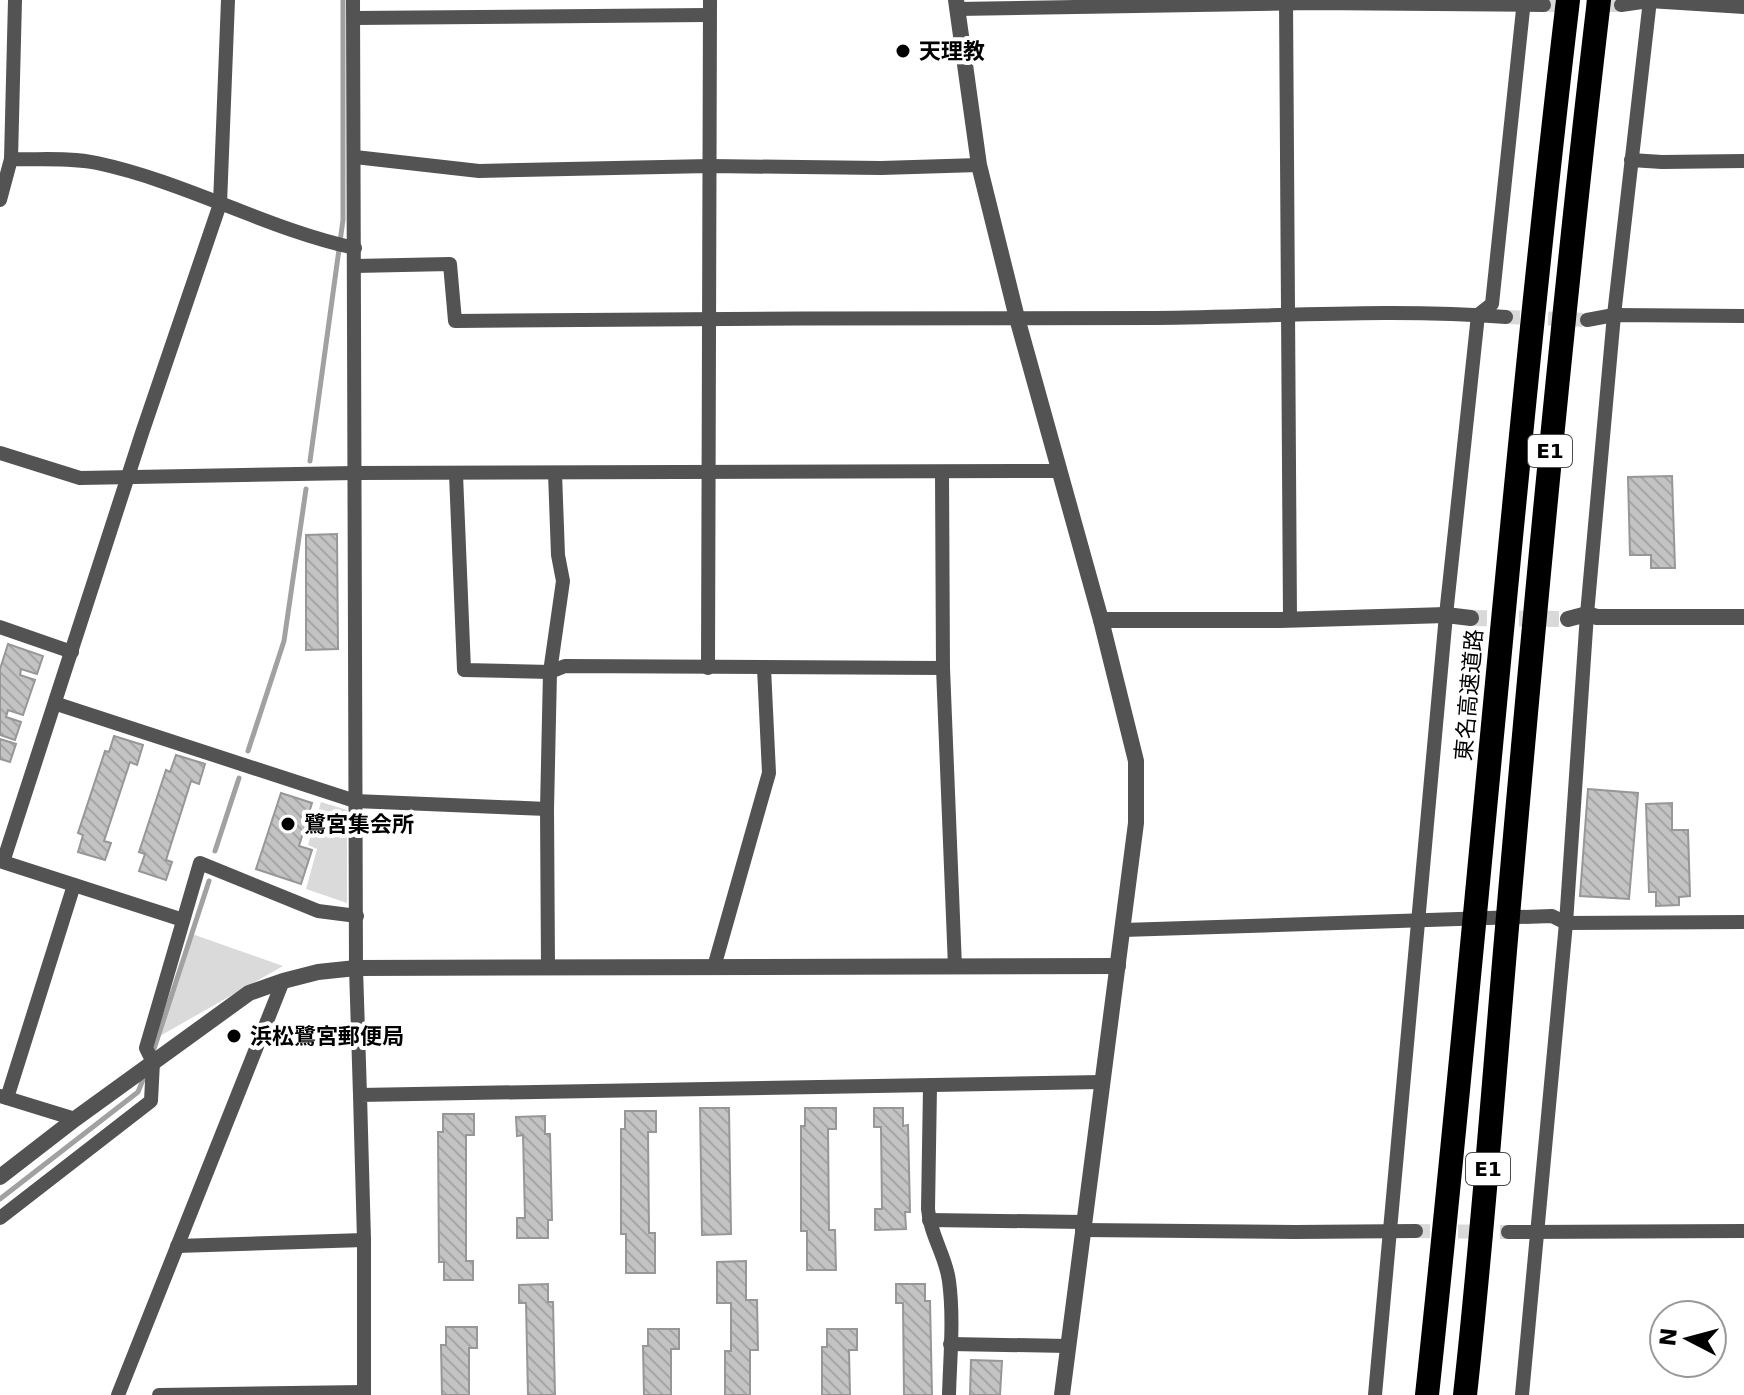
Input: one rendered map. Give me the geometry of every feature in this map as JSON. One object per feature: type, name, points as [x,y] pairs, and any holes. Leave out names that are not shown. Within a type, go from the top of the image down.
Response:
[{"type":"highway","name":"東名高速道路","points":[[1427,1395],[1474,947],[1500,639],[1540,240],[1556,2]]},
{"type":"highway","name":"E1","points":[[1465,1395],[1482,1240],[1505,943],[1570,245],[1610,3]]},
{"type":"street","points":[[0,200],[11,159],[6,60],[15,0]]},
{"type":"street","points":[[183,920],[3,862],[220,204],[228,0]]},
{"type":"street","points":[[159,1395],[364,1394],[364,1240],[356,968],[353,0]]},
{"type":"street","points":[[1610,3],[1650,1],[1744,7]]},
{"type":"street","points":[[1522,1395],[1566,923],[1587,614],[1614,315],[1650,1]]},
{"type":"street","points":[[1286,2],[1290,619]]},
{"type":"street","points":[[1375,1395],[1446,615],[1478,315],[1492,304],[1524,2]]},
{"type":"street","points":[[1062,1395],[1136,823],[1136,761],[1101,620],[1057,471],[979,165],[956,4],[1556,2]]},
{"type":"street","points":[[354,18],[709,8],[708,668]]},
{"type":"street","points":[[355,157],[479,171],[979,165]]},
{"type":"street","points":[[11,159],[93,162],[155,178],[220,204],[352,247]]},
{"type":"street","points":[[1631,160],[1744,161]]},
{"type":"street","points":[[355,266],[450,264],[455,321],[710,317],[875,320],[1289,314],[1506,317]]},
{"type":"street","points":[[1587,320],[1614,315],[1744,316]]},
{"type":"street","points":[[0,453],[80,478],[355,473],[1057,471]]},
{"type":"street","points":[[548,967],[550,672],[563,581],[558,555],[555,473]]},
{"type":"street","points":[[942,473],[943,668],[955,967]]},
{"type":"street","points":[[456,474],[464,670],[550,672],[565,666],[943,668]]},
{"type":"street","points":[[1568,619],[1587,614],[1597,617],[1744,617]]},
{"type":"street","points":[[1101,620],[1446,615],[1471,618]]},
{"type":"street","points":[[0,627],[72,652]]},
{"type":"street","points":[[714,967],[769,773],[764,668]]},
{"type":"street","points":[[57,704],[355,801],[547,809]]},
{"type":"street","points":[[0,1218],[151,1101],[151,1060],[183,920],[200,863],[318,911],[357,916]]},
{"type":"street","points":[[74,885],[3,1097],[75,1119]]},
{"type":"street","points":[[1123,930],[1552,916],[1566,923],[1744,922]]},
{"type":"street","points":[[0,1177],[133,1077],[151,1060],[249,993],[318,972],[356,968],[1118,966]]},
{"type":"street","points":[[118,1395],[283,981]]},
{"type":"street","points":[[360,1095],[1101,1082]]},
{"type":"street","points":[[930,1087],[929,1220],[946,1262],[950,1284],[949,1395]]},
{"type":"street","points":[[929,1220],[1083,1226],[1416,1231]]},
{"type":"street","points":[[1508,1232],[1744,1231]]},
{"type":"street","points":[[177,1246],[364,1240]]},
{"type":"street","points":[[950,1344],[1068,1346]]},
{"type":"shaded area","points":[[321,802],[347,810],[347,903],[306,889],[317,849],[308,845]]},
{"type":"shaded area","points":[[192,934],[283,966],[160,1036]]},
{"type":"building","points":[[1672,476],[1675,568],[1651,568],[1651,555],[1630,555],[1628,477]]},
{"type":"building","points":[[337,534],[338,649],[306,650],[306,535]]},
{"type":"building","points":[[8,644],[43,656],[37,674],[21,669],[20,675],[35,680],[23,715],[8,710],[6,717],[21,722],[15,740],[0,735],[0,669]]},
{"type":"building","points":[[114,736],[143,745],[137,765],[130,762],[104,841],[111,843],[105,860],[78,852],[83,835],[78,833],[105,751],[109,752]]},
{"type":"building","points":[[0,739],[16,744],[10,762],[0,759]]},
{"type":"building","points":[[176,755],[205,764],[199,784],[191,781],[166,860],[172,862],[166,880],[139,871],[145,854],[139,852],[166,770],[170,772]]},
{"type":"building","points":[[1588,789],[1638,793],[1629,899],[1580,896]]},
{"type":"building","name":"鷺宮集会所","points":[[281,793],[312,803],[299,846],[312,850],[301,884],[256,869]]},
{"type":"building","points":[[1672,803],[1672,830],[1688,830],[1690,896],[1679,897],[1679,905],[1656,906],[1656,892],[1649,892],[1646,804]]},
{"type":"building","points":[[700,1108],[729,1108],[731,1234],[702,1235]]},
{"type":"building","points":[[805,1108],[836,1108],[836,1129],[828,1129],[829,1230],[835,1230],[836,1270],[807,1270],[807,1231],[801,1231],[801,1126],[805,1126]]},
{"type":"building","points":[[874,1108],[903,1108],[903,1126],[908,1125],[910,1212],[905,1212],[906,1229],[875,1230],[875,1209],[882,1209],[881,1127],[874,1127]]},
{"type":"building","points":[[625,1111],[656,1111],[656,1132],[648,1132],[649,1233],[655,1233],[655,1273],[626,1273],[626,1234],[621,1234],[621,1129],[625,1129]]},
{"type":"building","points":[[443,1114],[474,1114],[474,1135],[466,1135],[466,1261],[473,1261],[473,1280],[444,1280],[444,1262],[439,1262],[438,1132],[443,1132]]},
{"type":"building","points":[[545,1116],[545,1134],[550,1134],[552,1220],[548,1220],[548,1238],[517,1238],[517,1218],[525,1218],[523,1135],[517,1136],[516,1117]]},
{"type":"building","points":[[746,1261],[746,1300],[757,1300],[758,1350],[750,1350],[750,1395],[725,1395],[725,1351],[731,1351],[731,1303],[717,1303],[717,1262]]},
{"type":"building","points":[[548,1284],[548,1302],[553,1302],[555,1395],[528,1395],[526,1303],[519,1303],[519,1285]]},
{"type":"building","points":[[896,1284],[925,1284],[925,1301],[930,1301],[932,1395],[904,1395],[903,1303],[896,1303]]},
{"type":"building","points":[[446,1327],[477,1327],[477,1348],[469,1348],[469,1395],[442,1395],[441,1345],[446,1345]]},
{"type":"building","points":[[648,1329],[679,1329],[679,1349],[671,1349],[671,1395],[644,1395],[643,1346],[648,1346]]},
{"type":"building","points":[[827,1329],[857,1329],[857,1350],[849,1350],[850,1395],[822,1395],[822,1347],[827,1347]]},
{"type":"building","points":[[971,1360],[1002,1361],[1000,1395],[970,1395]]},
{"type":"waterway","points":[[310,461],[343,220],[343,0]]},
{"type":"waterway","points":[[248,751],[284,641],[306,489]]},
{"type":"waterway","points":[[215,851],[239,778]]},
{"type":"waterway","points":[[153,1052],[209,881]]},
{"type":"waterway","points":[[0,1199],[138,1092],[144,1077]]},
{"type":"tunnel","points":[[1544,5],[1621,5]]},
{"type":"tunnel","points":[[1506,317],[1587,320]]},
{"type":"tunnel","points":[[1471,618],[1568,619]]},
{"type":"tunnel","points":[[1416,1231],[1508,1232]]},
{"type":"place","name":"天理教","points":[[903,51]]},
{"type":"place","name":"鷺宮集会所","points":[[288,824]]},
{"type":"place","name":"浜松鷺宮郵便局","points":[[234,1036]]}]
